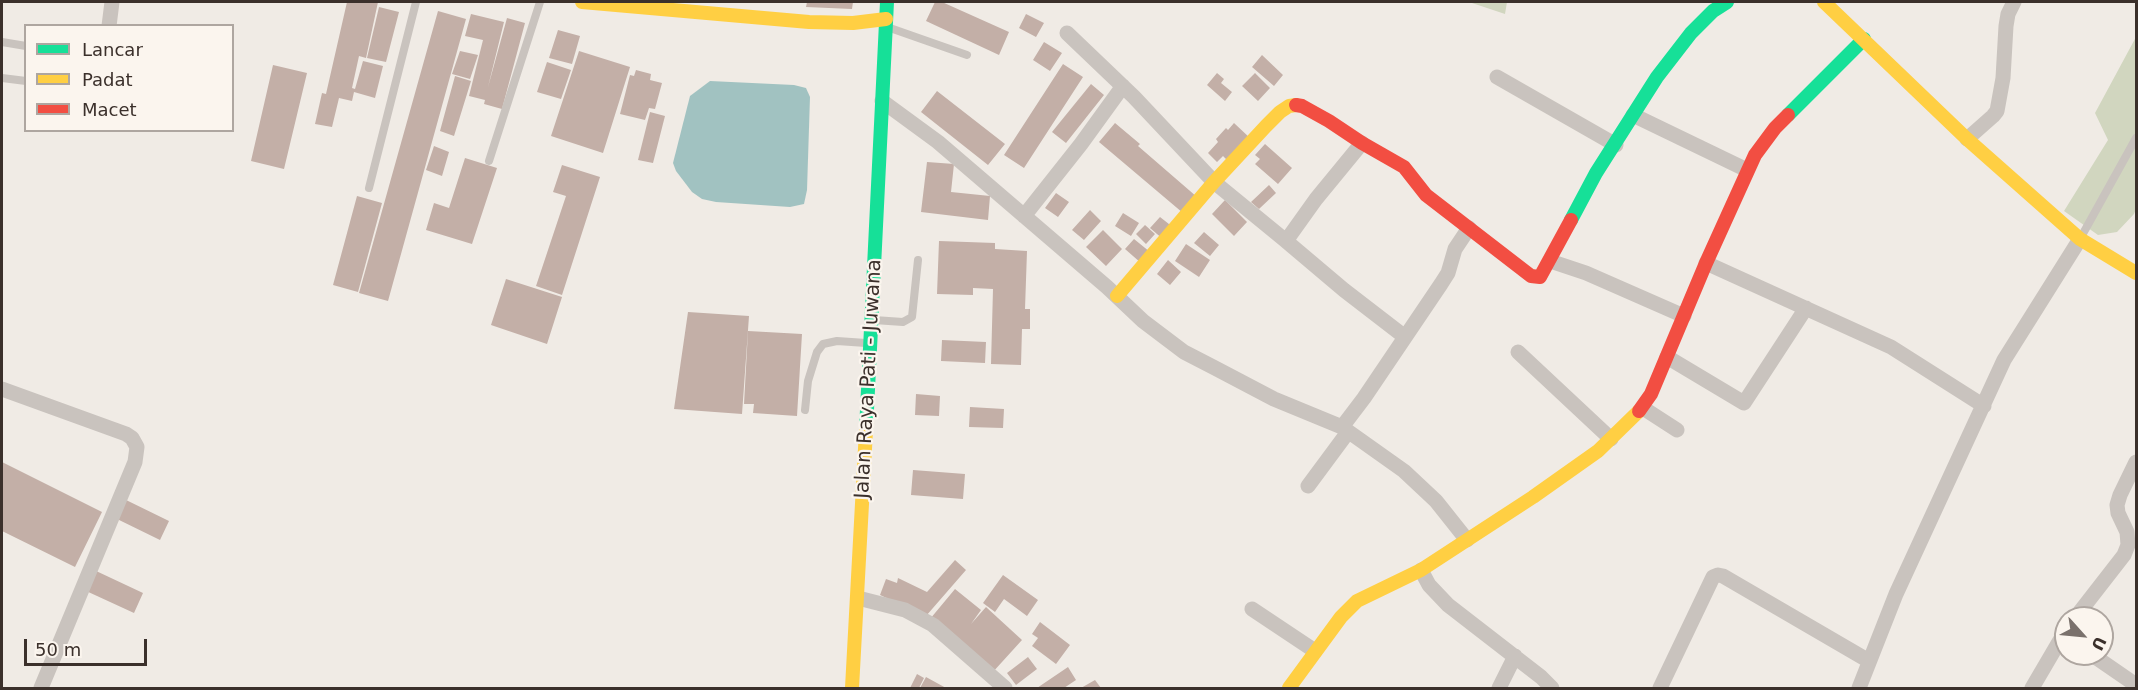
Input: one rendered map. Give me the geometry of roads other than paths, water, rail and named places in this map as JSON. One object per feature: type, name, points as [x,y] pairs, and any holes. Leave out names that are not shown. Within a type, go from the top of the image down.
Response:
[{"type":"street","points":[[109,24],[112,2]]},
{"type":"street","points":[[582,2],[809,22],[886,23]]},
{"type":"street","name":"Jalan Raya Pati - Juwana","points":[[852,688],[887,2]]},
{"type":"street","points":[[1117,297],[1214,182],[1280,111],[1289,106],[1302,106],[1404,167],[1426,195],[1531,276],[1540,277],[1596,173],[1674,52],[1704,19],[1727,2]]},
{"type":"street","points":[[1824,2],[1967,139],[2080,239],[2136,273]]},
{"type":"street","points":[[1967,139],[1997,111],[2003,78],[2006,26],[2008,14],[2014,2]]},
{"type":"street","points":[[1067,33],[1123,86],[1214,182],[1344,290],[1405,337]]},
{"type":"street","points":[[1289,688],[1341,617],[1357,601],[1421,570],[1583,463],[1611,440],[1643,408],[1652,394],[1747,171],[1765,140],[1864,39]]},
{"type":"street","points":[[1497,77],[1616,145]]},
{"type":"street","points":[[1024,216],[1123,86]]},
{"type":"street","points":[[882,101],[938,142],[1143,321],[1184,352],[1275,399],[1345,430],[1404,471],[1436,501],[1467,540]]},
{"type":"street","points":[[1633,115],[1747,171]]},
{"type":"street","points":[[1286,241],[1362,143]]},
{"type":"street","points":[[1308,486],[1448,273],[1455,249],[1469,228]]},
{"type":"street","points":[[1859,688],[1905,574],[2004,360],[2080,239]]},
{"type":"street","points":[[1550,261],[1586,273],[1684,316]]},
{"type":"street","points":[[1706,263],[1891,348],[1984,406]]},
{"type":"street","points":[[1667,357],[1744,403],[1806,308]]},
{"type":"street","points":[[1518,352],[1611,440]]},
{"type":"street","points":[[2,389],[126,434],[132,438],[137,447],[135,462],[41,688]]},
{"type":"street","points":[[1643,408],[1677,430]]},
{"type":"street","points":[[2084,606],[2132,548],[2117,505],[2136,462]]},
{"type":"street","points":[[1421,570],[1429,585],[1448,605],[1515,656],[1552,688]]},
{"type":"street","points":[[1660,688],[1713,577],[1718,575],[1869,661]]},
{"type":"street","points":[[858,598],[905,610],[933,626],[1005,688]]},
{"type":"street","points":[[1252,609],[1315,651]]},
{"type":"street","points":[[2032,688],[2054,651]]},
{"type":"street","points":[[1499,688],[1515,656]]},
{"type":"street","points":[[2108,666],[2136,685]]},
{"type":"lane","points":[[369,188],[416,2]]},
{"type":"lane","points":[[489,161],[540,2]]},
{"type":"lane","points":[[886,23],[967,55]]},
{"type":"lane","points":[[2,42],[24,46]]},
{"type":"lane","points":[[2,78],[24,81]]},
{"type":"lane","points":[[2080,239],[2136,138]]},
{"type":"lane","points":[[872,320],[903,322],[912,317],[918,260]]},
{"type":"lane","points":[[805,410],[808,381],[817,352],[823,344],[837,341],[871,344]]},
{"type":"water","points":[[710,81],[794,85],[806,88],[810,97],[807,190],[804,204],[790,207],[716,202],[702,199],[692,192],[676,171],[673,163],[690,96]]}]
